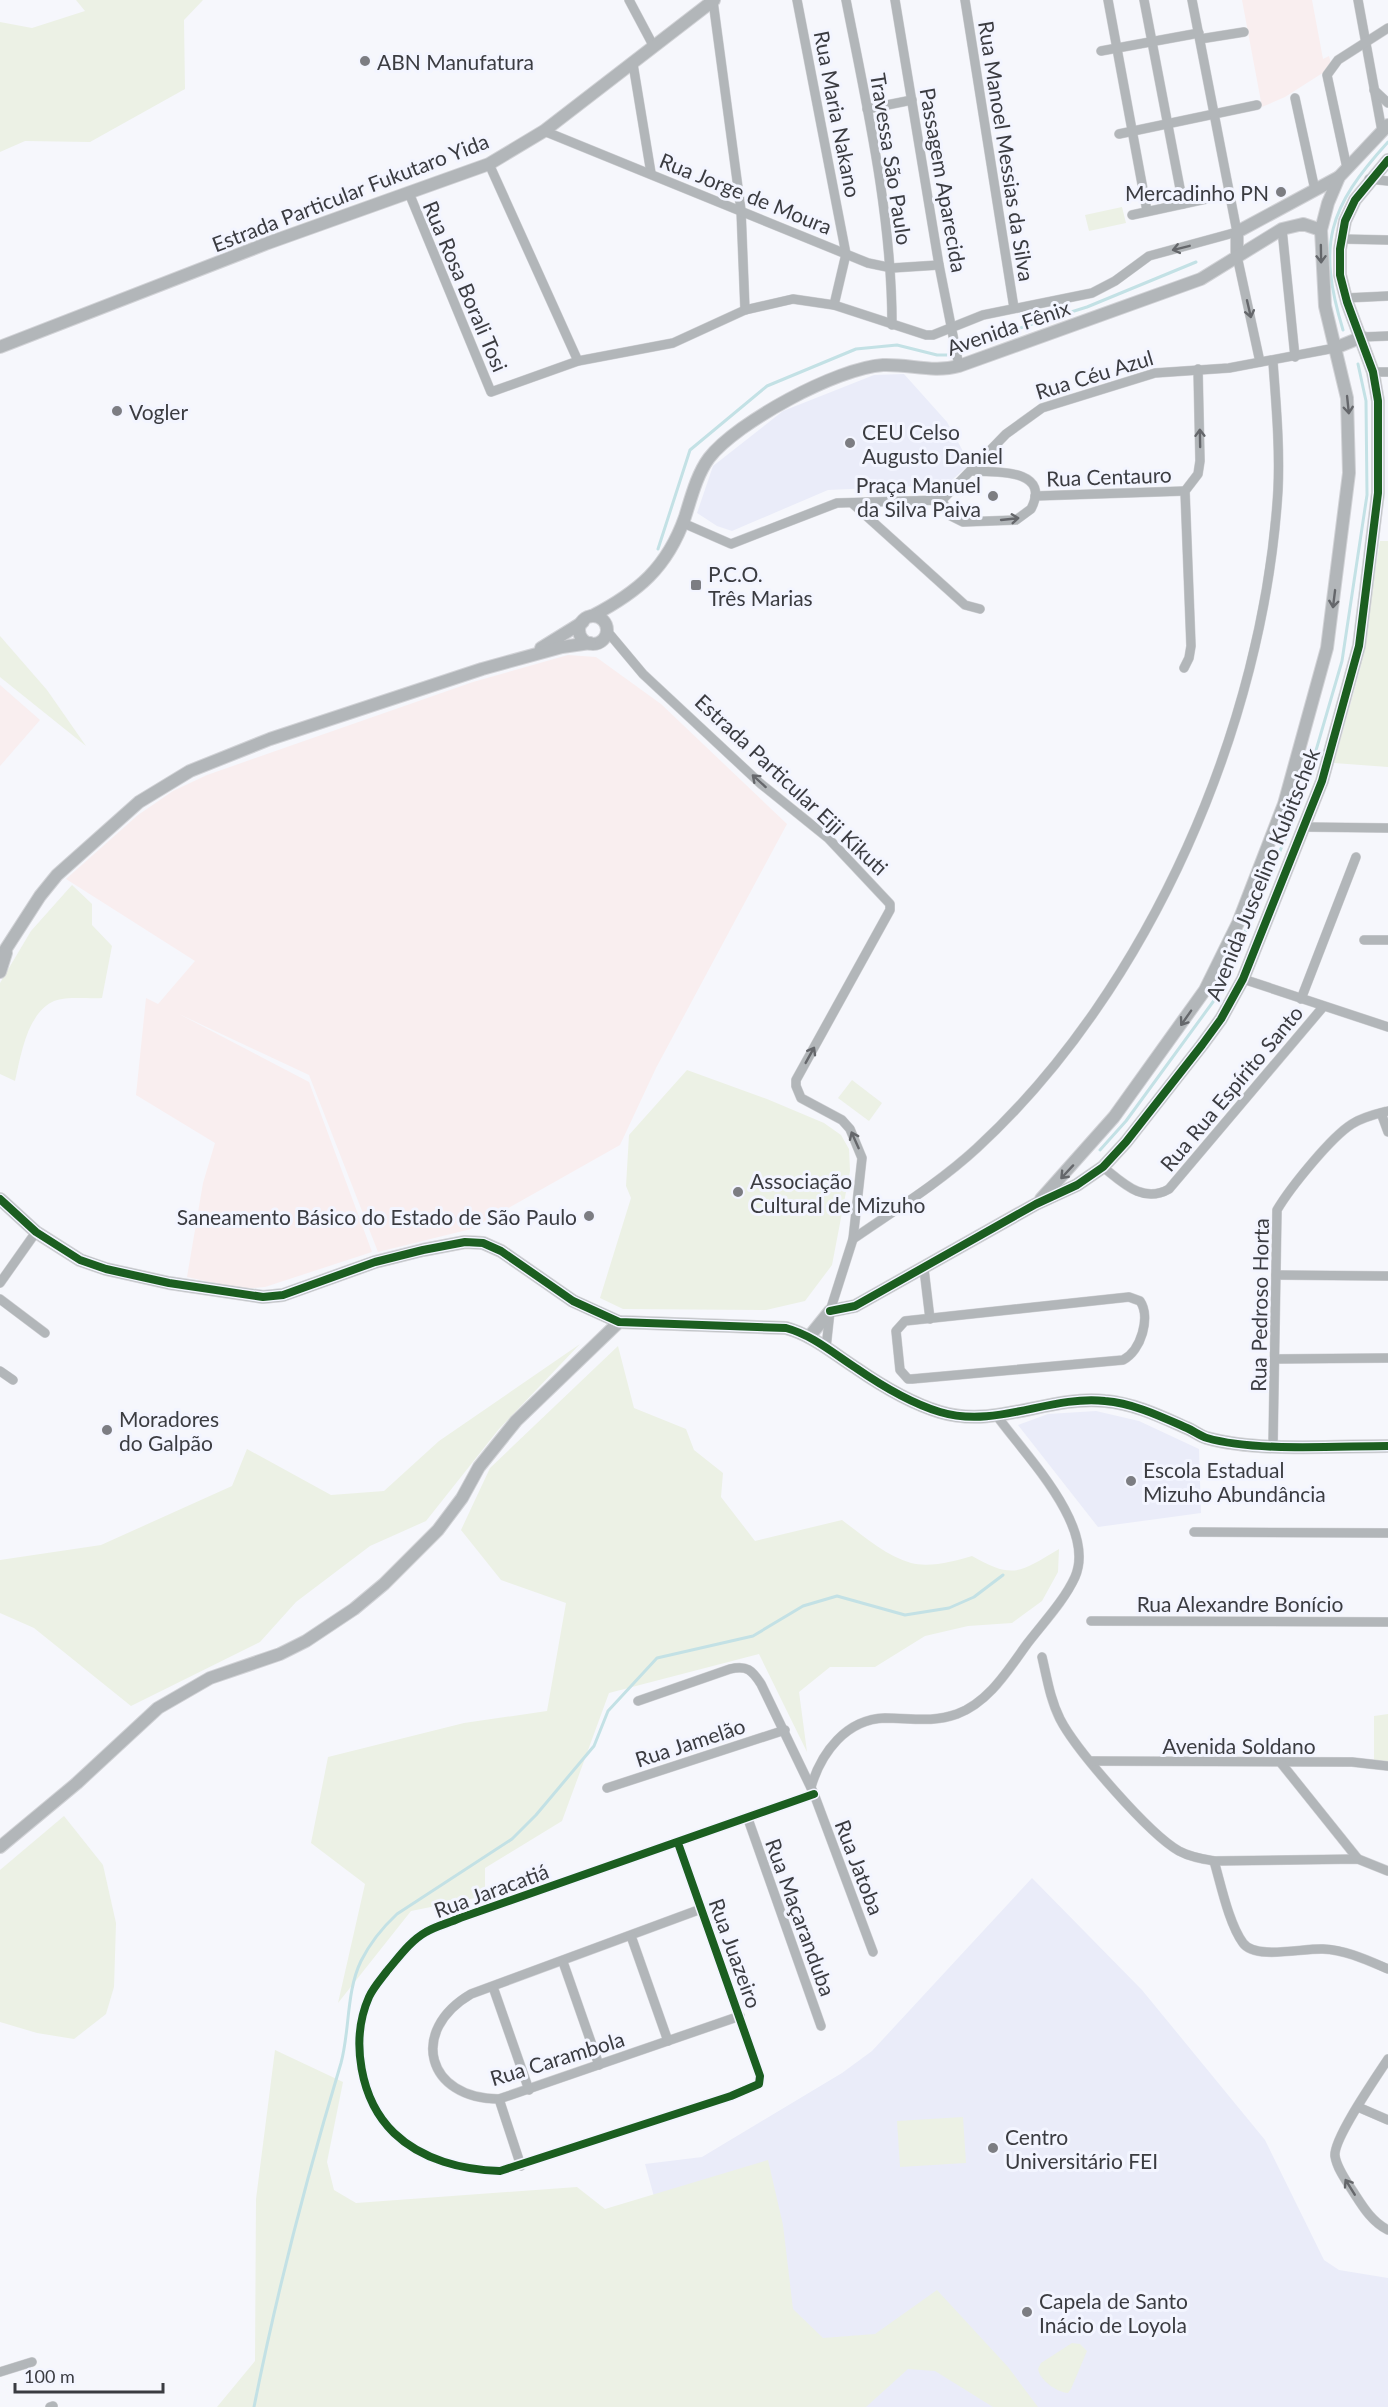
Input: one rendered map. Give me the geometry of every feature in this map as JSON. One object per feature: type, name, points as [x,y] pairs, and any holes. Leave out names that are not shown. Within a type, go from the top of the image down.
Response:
[{"type":"street","points":[[629,0],[654,47]]},
{"type":"street","points":[[713,0],[741,210],[745,310]]},
{"type":"street","name":"Estrada Particular Fukutaro Yida","points":[[0,347],[267,243],[489,164],[544,131],[713,0]]},
{"type":"street","name":"Travessa São Paulo","points":[[846,0],[867,109],[892,268],[892,325]]},
{"type":"street","name":"Passagem Aparecida","points":[[895,0],[939,265],[959,366]]},
{"type":"street","name":"Rua Manoel Messias da Silva","points":[[965,0],[1014,308]]},
{"type":"street","points":[[1108,0],[1115,48],[1147,211]]},
{"type":"street","points":[[1144,0],[1170,123],[1183,204]]},
{"type":"street","points":[[1192,0],[1237,232],[1237,256],[1260,362]]},
{"type":"street","points":[[1358,0],[1374,90],[1385,128]]},
{"type":"street","name":"Rua Maria Nakano","points":[[800,1],[846,254],[834,305]]},
{"type":"street","points":[[489,164],[578,361],[673,344],[745,310],[793,299],[834,305],[926,336],[971,318],[1092,293],[1115,281],[1149,256],[1237,232],[1343,173],[1327,75],[1338,60],[1388,28]]},
{"type":"street","points":[[1101,51],[1153,41],[1244,32]]},
{"type":"street","points":[[633,64],[651,173]]},
{"type":"street","points":[[1374,90],[1388,103]]},
{"type":"street","points":[[1295,98],[1315,190]]},
{"type":"street","points":[[867,109],[912,100]]},
{"type":"street","points":[[1119,134],[1257,105]]},
{"type":"street","name":"Avenida Juscelino Kubitschek","points":[[1036,1204],[1114,1117],[1205,990],[1245,904],[1288,794],[1327,648],[1349,473],[1350,427],[1344,378],[1323,292],[1321,230],[1328,203],[1343,173],[1385,128]]},
{"type":"street","name":"Rua Jorge de Moura","points":[[544,131],[846,254],[892,268],[939,265]]},
{"type":"street","name":"Avenida Juscelino Kubitschek","points":[[830,1311],[855,1306],[1036,1204],[1077,1185],[1103,1167],[1126,1142],[1208,1036],[1243,979],[1305,827],[1336,740],[1359,646],[1384,425],[1373,372],[1340,275],[1342,239],[1345,221],[1355,200],[1369,179],[1388,159]]},
{"type":"street","points":[[1369,179],[1388,181]]},
{"type":"street","name":"Rua Rosa Borali Tosi","points":[[409,193],[491,392],[578,361]]},
{"type":"street","points":[[1132,214],[1229,194]]},
{"type":"street","points":[[1296,200],[1302,211],[1300,224]]},
{"type":"street","name":"Avenida Fênix","points":[[587,619],[615,603],[660,567],[672,550],[709,458],[740,432],[788,400],[834,379],[874,367],[896,366],[937,371],[959,366],[1201,279],[1282,228],[1300,224],[1321,230]]},
{"type":"street","points":[[1282,228],[1295,357]]},
{"type":"street","points":[[1342,239],[1388,240]]},
{"type":"street","points":[[1346,298],[1388,296]]},
{"type":"street","points":[[1362,337],[1388,336]]},
{"type":"street","name":"Rua Céu Azul","points":[[942,500],[1016,425],[1041,408],[1155,373],[1229,368],[1273,362],[1335,348],[1362,337]]},
{"type":"street","points":[[826,1348],[830,1311],[853,1239],[942,1178],[977,1149],[1028,1095],[1106,997],[1178,868],[1225,749],[1261,610],[1278,491],[1278,431],[1273,362]]},
{"type":"street","points":[[1184,668],[1191,646],[1185,491],[1195,480],[1200,468],[1198,369]]},
{"type":"street","points":[[1373,372],[1388,372]]},
{"type":"street","name":"Rua Centauro","points":[[942,500],[944,508],[955,519],[990,521],[1023,517],[1031,509],[1035,496],[1031,483],[1022,475],[972,471]]},
{"type":"street","name":"Rua Centauro","points":[[1035,496],[1185,491]]},
{"type":"street","points":[[683,523],[727,543],[735,543],[828,505],[942,500]]},
{"type":"street","points":[[871,502],[877,523]]},
{"type":"street","points":[[852,503],[877,523],[965,605],[980,609]]},
{"type":"street","name":"Avenida Fênix","points":[[607,628],[615,603]]},
{"type":"street","points":[[587,619],[581,634],[590,643]]},
{"type":"street","points":[[0,972],[4,954],[40,896],[57,875],[130,809],[164,786],[216,759],[244,748],[527,656],[573,644],[602,641],[607,628],[602,619],[587,619],[527,656]]},
{"type":"street","name":"Estrada Particular Eiji Kikuti","points":[[607,628],[643,674],[761,784],[828,838],[891,904],[890,910],[796,1080],[798,1092],[811,1103],[842,1120],[857,1143],[862,1172],[853,1239]]},
{"type":"street","points":[[1305,827],[1388,828]]},
{"type":"street","points":[[1301,999],[1356,857]]},
{"type":"street","points":[[1364,940],[1388,940]]},
{"type":"street","points":[[1243,979],[1388,1027]]},
{"type":"street","name":"Rua Rua Espírito Santo","points":[[1103,1167],[1143,1194],[1156,1194],[1173,1186],[1323,1007]]},
{"type":"street","points":[[1384,1112],[1388,1132]]},
{"type":"street","name":"Rua Pedroso Horta","points":[[1273,1445],[1275,1221],[1284,1199],[1344,1130],[1384,1112]]},
{"type":"street","points":[[1090,1145],[1088,1157],[1093,1164],[1103,1167]]},
{"type":"street","points":[[0,1199],[36,1232],[69,1254],[106,1269],[169,1283],[263,1297],[283,1295],[375,1262],[465,1242],[483,1243],[501,1251],[573,1301],[619,1322],[771,1326],[792,1329],[809,1337],[920,1406],[963,1417],[997,1416],[1084,1401],[1106,1401],[1144,1410],[1206,1438],[1244,1444],[1388,1446]]},
{"type":"street","points":[[0,1283],[36,1232]]},
{"type":"street","points":[[924,1269],[930,1319]]},
{"type":"street","points":[[1275,1275],[1388,1276]]},
{"type":"street","points":[[1137,1298],[1144,1309],[1136,1349],[1123,1360],[908,1379],[900,1370],[897,1327],[905,1321],[930,1319],[1137,1298]]},
{"type":"street","points":[[0,1299],[45,1333]]},
{"type":"street","points":[[809,1337],[830,1311]]},
{"type":"street","points":[[0,1847],[77,1783],[158,1708],[210,1678],[280,1654],[306,1641],[354,1609],[384,1584],[438,1530],[462,1498],[479,1467],[516,1421],[619,1322]]},
{"type":"street","points":[[1275,1359],[1388,1358]]},
{"type":"street","points":[[0,1371],[13,1380]]},
{"type":"street","points":[[812,1791],[817,1767],[831,1746],[865,1721],[887,1718],[915,1721],[943,1718],[969,1709],[982,1699],[1015,1661],[1074,1579],[1079,1565],[1080,1549],[1070,1520],[997,1416]]},
{"type":"street","points":[[1194,1532],[1388,1533]]},
{"type":"street","name":"Rua Alexandre Bonício","points":[[1091,1621],[1388,1622]]},
{"type":"street","points":[[1042,1657],[1052,1699],[1059,1717],[1090,1761],[1166,1842],[1193,1858],[1214,1861],[1358,1858],[1388,1871]]},
{"type":"street","name":"Rua Jatoba","points":[[638,1701],[740,1667],[751,1669],[785,1730],[812,1791],[873,1952]]},
{"type":"street","name":"Rua Jamelão","points":[[607,1788],[785,1730]]},
{"type":"street","name":"Avenida Soldano","points":[[1090,1761],[1387,1762]]},
{"type":"street","points":[[1281,1763],[1358,1858]]},
{"type":"street","name":"Rua Jaracatiá","points":[[760,2080],[732,2096],[521,2166],[500,2171],[479,2170],[456,2165],[417,2150],[394,2133],[380,2116],[361,2066],[358,2043],[369,1997],[405,1950],[426,1932],[748,1819],[812,1791]]},
{"type":"street","name":"Rua Maçaranduba","points":[[748,1819],[821,2026]]},
{"type":"street","name":"Rua Juazeiro","points":[[678,1843],[740,2016],[760,2080]]},
{"type":"street","points":[[1214,1861],[1238,1935],[1252,1951],[1326,1949],[1345,1952],[1388,1969]]},
{"type":"street","name":"Rua Carambola","points":[[701,1909],[471,1995],[450,2009],[437,2029],[433,2057],[443,2076],[458,2090],[477,2098],[500,2099],[740,2016]]},
{"type":"street","points":[[631,1936],[668,2041]]},
{"type":"street","points":[[563,1962],[599,2065]]},
{"type":"street","points":[[493,1987],[529,2090]]},
{"type":"street","points":[[1388,2059],[1358,2107],[1337,2145],[1335,2154],[1342,2174],[1362,2205],[1376,2222],[1388,2230]]},
{"type":"street","points":[[500,2099],[521,2166]]},
{"type":"street","points":[[1358,2107],[1388,2120]]},
{"type":"street","points":[[0,2372],[32,2362]]},
{"type":"shaded area","points":[[76,0],[203,0],[184,20],[185,89],[90,142],[25,141],[0,152],[0,22],[32,28],[85,11]]},
{"type":"shaded area","points":[[1242,0],[1312,0],[1323,59],[1329,56],[1332,67],[1285,97],[1262,107]]},
{"type":"shaded area","points":[[1122,207],[1126,223],[1089,231],[1085,215]]},
{"type":"shaded area","name":"CEU Celso Augusto Daniel","points":[[904,374],[947,422],[970,464],[953,479],[942,485],[828,490],[732,531],[717,526],[697,513],[713,466],[783,411],[874,375]]},
{"type":"shaded area","points":[[1380,541],[1388,541],[1388,767],[1334,763],[1360,670]]},
{"type":"shaded area","points":[[0,636],[47,690],[86,746],[0,677]]},
{"type":"shaded area","points":[[568,655],[596,657],[661,704],[787,824],[656,1068],[620,1145],[471,1229],[378,1252],[309,1075],[179,1014],[309,1082],[372,1252],[265,1287],[242,1289],[187,1277],[203,1183],[215,1143],[136,1095],[146,998],[158,1004],[195,961],[66,879],[138,815],[173,791],[207,775],[473,682]]},
{"type":"shaded area","points":[[0,685],[40,720],[0,766]]},
{"type":"shaded area","points":[[72,885],[92,904],[92,925],[112,946],[102,998],[65,999],[54,1001],[45,1007],[31,1025],[15,1081],[0,1074],[0,983],[31,931]]},
{"type":"shaded area","name":"Associação Cultural de Mizuho","points":[[687,1070],[767,1099],[824,1123],[841,1135],[849,1149],[850,1171],[832,1265],[805,1301],[766,1310],[623,1309],[600,1298],[631,1198],[626,1186],[629,1135]]},
{"type":"shaded area","points":[[852,1080],[882,1103],[869,1121],[838,1098]]},
{"type":"shaded area","points":[[580,1344],[499,1429],[426,1521],[370,1546],[296,1602],[260,1642],[131,1706],[34,1628],[0,1613],[0,1560],[101,1545],[232,1486],[247,1449],[331,1495],[384,1491],[439,1441]]},
{"type":"shaded area","points":[[618,1346],[634,1408],[686,1429],[694,1450],[723,1473],[721,1497],[755,1541],[842,1520],[883,1550],[911,1563],[934,1564],[972,1556],[998,1568],[1017,1570],[1059,1549],[1058,1572],[1042,1601],[1012,1623],[968,1626],[925,1636],[875,1667],[830,1667],[799,1692],[807,1752],[759,1654],[609,1693],[562,1821],[485,1868],[485,1896],[411,1911],[338,2003],[365,1884],[311,1843],[328,1757],[464,1723],[547,1711],[566,1603],[501,1580],[461,1530],[490,1468]]},
{"type":"shaded area","name":"Escola Estadual Mizuho Abundância","points":[[1096,1411],[1139,1421],[1199,1449],[1201,1513],[1098,1527],[1018,1425],[1048,1414]]},
{"type":"shaded area","points":[[1388,1714],[1388,1768],[1374,1763],[1374,1716]]},
{"type":"shaded area","points":[[64,1816],[103,1865],[116,1923],[114,1987],[106,2014],[74,2039],[37,2033],[0,2022],[0,1870]]},
{"type":"shaded area","name":"Centro Universitário FEI","points":[[1032,1878],[1142,1990],[1265,2140],[1324,2260],[1339,2270],[1388,2278],[1388,2407],[712,2407],[645,2164],[702,2157],[842,2073],[872,2051]]},
{"type":"shaded area","points":[[275,2050],[343,2082],[327,2162],[334,2190],[356,2203],[577,2187],[605,2209],[768,2160],[783,2225],[793,2309],[823,2338],[875,2334],[937,2290],[1008,2367],[1038,2407],[993,2407],[935,2371],[908,2369],[866,2407],[217,2407],[255,2361],[256,2199]]},
{"type":"shaded area","points":[[963,2117],[966,2163],[900,2167],[897,2121]]},
{"type":"shaded area","points":[[1072,2343],[1080,2344],[1087,2351],[1068,2393],[1049,2385],[1038,2369],[1041,2363]]},
{"type":"waterway","points":[[1343,330],[1331,274],[1330,250],[1333,228],[1352,187],[1388,142]]},
{"type":"waterway","points":[[966,345],[1087,307],[1196,262]]},
{"type":"waterway","points":[[658,549],[690,450],[767,386],[856,349],[897,345],[937,355],[948,355]]},
{"type":"waterway","points":[[1100,1150],[1126,1121],[1218,995],[1301,802],[1342,661],[1367,495],[1366,401],[1358,364]]},
{"type":"waterway","points":[[254,2407],[293,2234],[341,2063],[350,1998],[356,1973],[368,1948],[387,1924],[397,1914],[512,1839],[536,1815],[594,1746],[608,1711],[657,1658],[753,1636],[803,1606],[837,1596],[905,1615],[949,1608],[974,1597],[1003,1575]]},
{"type":"cycle path","points":[[830,1311],[855,1306],[1036,1204],[1077,1185],[1103,1167],[1126,1142],[1202,1045],[1221,1019],[1243,979],[1322,781],[1359,646],[1378,493],[1378,401],[1373,372],[1347,302],[1340,275],[1340,249],[1345,221],[1355,200],[1388,160]]},
{"type":"cycle path","points":[[0,1199],[36,1232],[80,1260],[106,1269],[169,1283],[263,1297],[283,1295],[375,1262],[465,1242],[483,1243],[501,1251],[573,1301],[619,1322],[786,1328],[814,1340],[896,1393],[940,1412],[982,1417],[1084,1400],[1105,1401],[1137,1408],[1168,1419],[1204,1437],[1226,1442],[1272,1447],[1388,1446]]},
{"type":"cycle path","points":[[678,1843],[760,2076],[759,2084],[731,2096],[500,2171],[458,2166],[430,2157],[394,2133],[382,2119],[366,2087],[362,2069],[360,2032],[363,2014],[373,1990],[400,1955],[415,1940],[430,1930],[460,1918],[814,1794]]},
{"type":"place","name":"ABN Manufatura","points":[[365,61]]},
{"type":"place","name":"Mercadinho PN","points":[[1281,192]]},
{"type":"place","name":"Vogler","points":[[117,411]]},
{"type":"place","name":"CEU Celso Augusto Daniel","points":[[850,443]]},
{"type":"place","name":"Praça Manuel da Silva Paiva","points":[[993,496]]},
{"type":"place","name":"P.C.O. Três Marias","points":[[696,585]]},
{"type":"place","name":"Associação Cultural de Mizuho","points":[[738,1192]]},
{"type":"place","name":"Saneamento Básico do Estado de São Paulo","points":[[589,1216]]},
{"type":"place","name":"Moradores do Galpão","points":[[107,1430]]},
{"type":"place","name":"Escola Estadual Mizuho Abundância","points":[[1131,1481]]},
{"type":"place","name":"Centro Universitário FEI","points":[[993,2148]]},
{"type":"place","name":"Capela de Santo Inácio de Loyola","points":[[1027,2312]]}]
